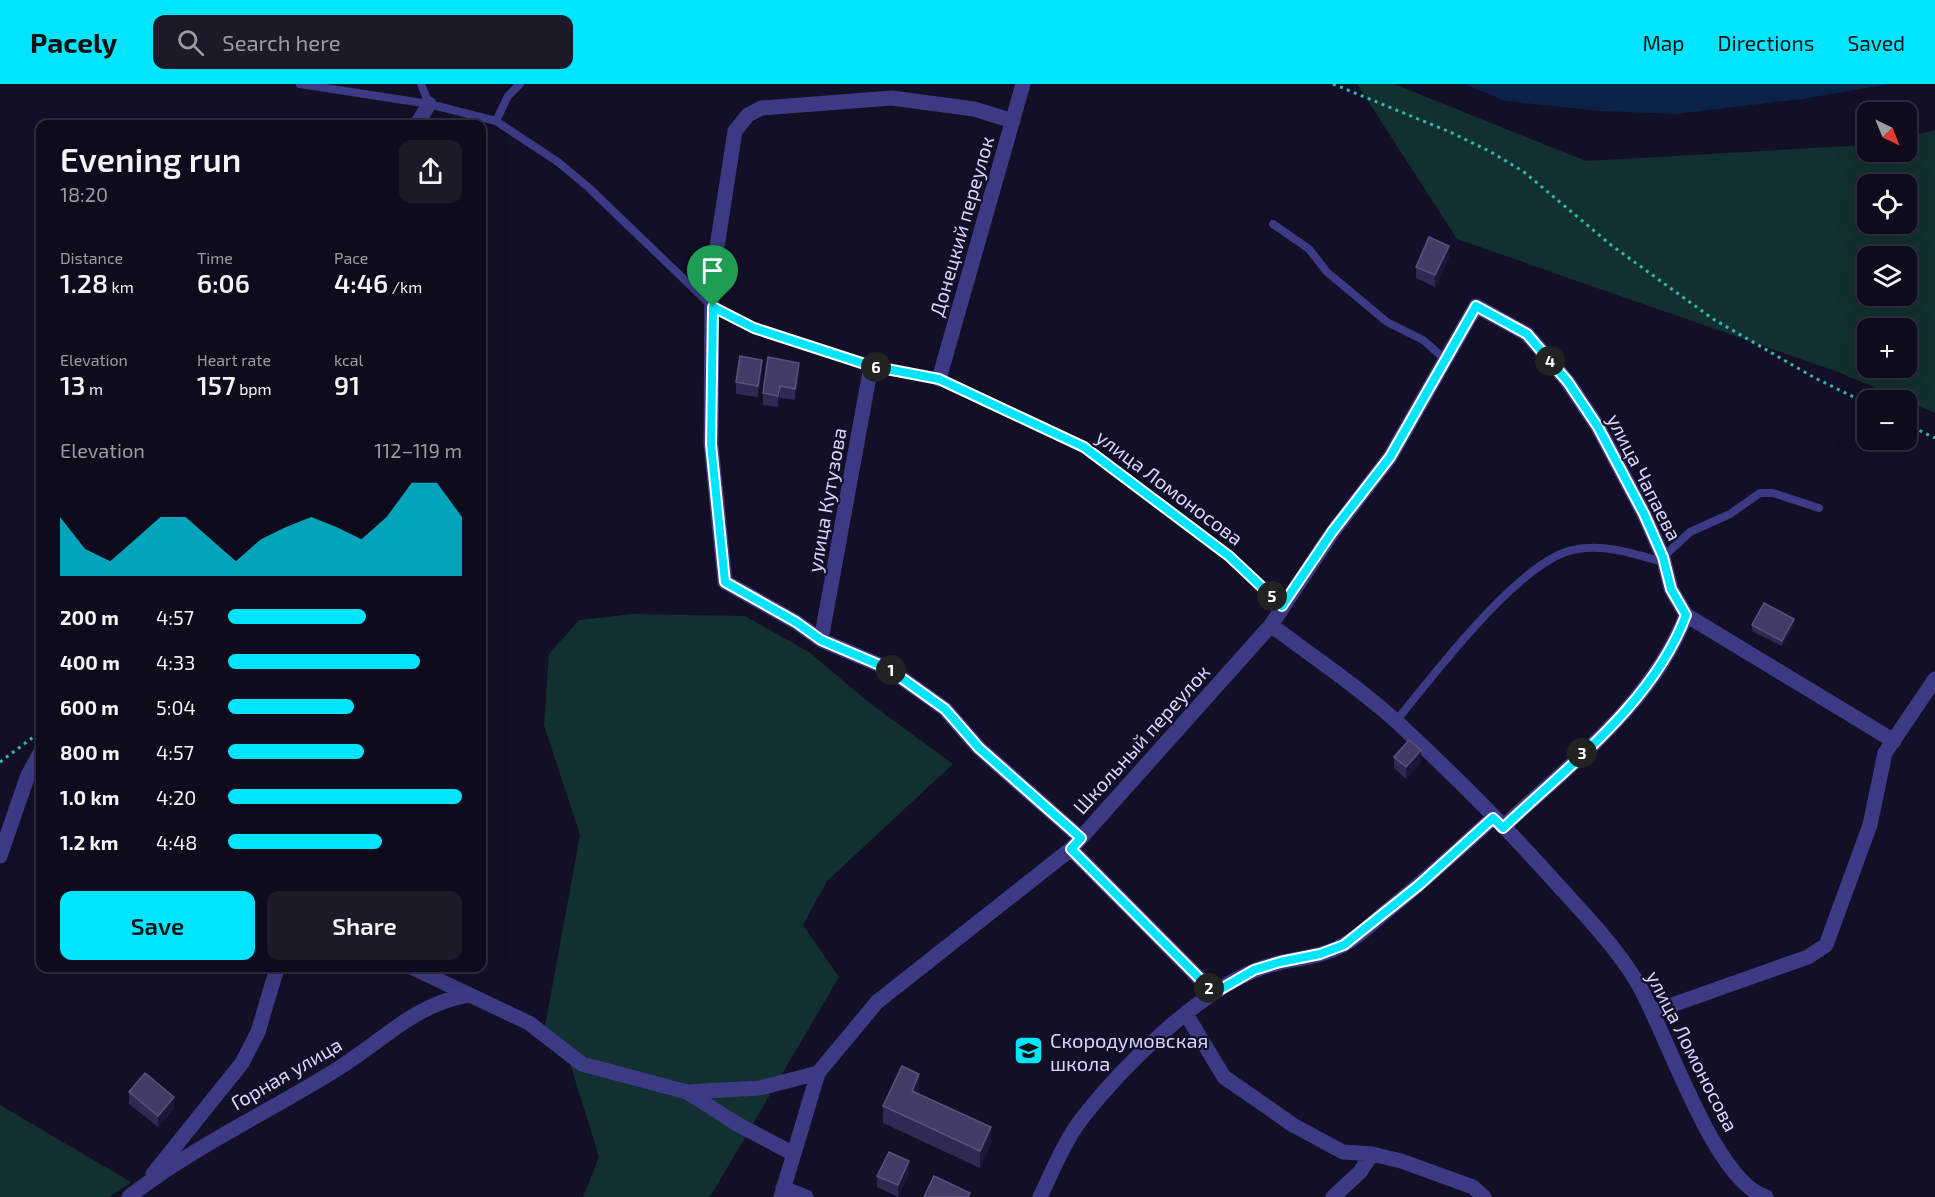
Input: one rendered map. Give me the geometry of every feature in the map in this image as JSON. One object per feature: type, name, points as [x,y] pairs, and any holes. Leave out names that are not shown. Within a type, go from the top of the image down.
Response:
[{"type":"street","name":"Донецкий переулок","points":[[939,379],[1023,84]]},
{"type":"street","points":[[1013,121],[974,109],[892,98],[761,108],[748,115],[735,131],[712,279],[711,444],[725,582],[796,622],[821,640],[889,669],[945,709],[979,748],[1076,843],[1214,993]]},
{"type":"street","points":[[419,120],[429,104]]},
{"type":"street","name":"Школьный переулок","points":[[782,1192],[818,1073],[877,1002],[1076,843],[1271,625],[1332,532],[1390,457],[1476,306]]},
{"type":"street","name":"улица Чапаева","points":[[1476,306],[1527,334],[1568,382],[1603,437],[1664,560],[1671,589],[1686,615],[1894,741]]},
{"type":"street","name":"улица Кутузова","points":[[821,640],[871,366]]},
{"type":"street","points":[[1040,1197],[1057,1160],[1083,1118],[1137,1058],[1186,1014],[1214,993],[1254,970],[1320,954],[1344,945],[1498,823],[1616,721],[1675,644],[1686,615]]},
{"type":"street","name":"улица Ломоносова","points":[[1271,625],[1396,721],[1498,823],[1608,941],[1637,983],[1703,1123],[1740,1180],[1759,1196]]},
{"type":"street","points":[[1652,1012],[1808,957],[1826,945],[1870,825],[1885,753],[1935,680]]},
{"type":"street","points":[[0,856],[28,775],[36,760]]},
{"type":"street","points":[[135,1192],[242,1063],[258,1032],[276,972]]},
{"type":"street","points":[[421,972],[530,1023],[582,1064],[687,1092],[737,1124],[792,1153]]},
{"type":"street","name":"Горная улица","points":[[135,1192],[228,1131],[340,1068],[426,1007],[444,999],[468,995]]},
{"type":"street","points":[[1186,1014],[1224,1077],[1293,1125],[1343,1152],[1372,1154],[1401,1161],[1473,1187],[1485,1197]]},
{"type":"street","points":[[687,1092],[760,1088],[818,1073]]},
{"type":"street","points":[[1333,1197],[1360,1172],[1372,1154]]},
{"type":"street","points":[[782,1192],[806,1197]]},
{"type":"lane","name":"улица Ломоносова","points":[[300,84],[429,104],[495,121],[558,162],[588,187],[713,307],[754,328],[871,366],[939,379],[1084,447],[1229,556],[1282,606]]},
{"type":"lane","points":[[421,84],[429,104]]},
{"type":"lane","points":[[495,121],[508,96],[520,84]]},
{"type":"lane","points":[[1273,224],[1309,249],[1327,272],[1387,322],[1423,340],[1446,360]]},
{"type":"lane","points":[[1396,721],[1492,608],[1552,558],[1573,549],[1596,549],[1630,552],[1664,560],[1690,532],[1730,514],[1760,493],[1773,493],[1819,508]]},
{"type":"path","points":[[1332,84],[1450,132],[1491,152],[1524,172],[1611,244],[1713,319],[1857,398]]},
{"type":"path","points":[[1917,429],[1935,438]]},
{"type":"path","points":[[0,762],[36,735]]},
{"type":"green space","points":[[1357,84],[1394,84],[1586,161],[1857,146],[1857,162],[1917,162],[1917,134],[1935,130],[1935,413],[1917,405],[1917,390],[1881,390],[1838,372],[1457,239]]},
{"type":"green space","points":[[633,614],[745,616],[809,652],[867,701],[953,764],[827,881],[803,925],[839,977],[710,1197],[583,1197],[599,1157],[569,1060],[543,1037],[580,835],[544,725],[549,654],[579,620]]},
{"type":"green space","points":[[0,1105],[131,1182],[109,1197],[0,1197]]},
{"type":"water","points":[[1464,84],[1890,84],[1802,99],[1676,114],[1600,111],[1506,101]]},
{"type":"building","points":[[1429,237],[1449,246],[1435,275],[1416,267]]},
{"type":"building","points":[[740,356],[762,360],[758,386],[736,382]]},
{"type":"building","points":[[768,357],[799,363],[795,389],[780,386],[778,396],[763,393]]},
{"type":"building","points":[[1764,603],[1794,619],[1782,641],[1752,625]]},
{"type":"building","points":[[1409,740],[1421,750],[1406,767],[1394,757]]},
{"type":"building","points":[[902,1066],[919,1074],[912,1091],[991,1127],[980,1151],[883,1106]]},
{"type":"building","points":[[145,1073],[174,1097],[158,1116],[129,1092]]},
{"type":"building","points":[[889,1152],[909,1161],[898,1185],[877,1176]]},
{"type":"building","points":[[934,1176],[970,1193],[968,1197],[924,1197]]},
{"type":"place","name":"Скородумовская школа","points":[[1029,1051]]},
{"type":"route","points":[[1476,306],[1527,334],[1568,382],[1598,427],[1644,514],[1663,557],[1671,589],[1686,615],[1675,644],[1616,721],[1503,828],[1493,818],[1419,885],[1344,945],[1320,954],[1254,970],[1214,993],[1071,849],[1081,838],[979,748],[945,709],[889,669],[821,640],[796,622],[725,582],[711,444],[713,307],[754,328],[871,366],[939,379],[1084,447],[1229,556],[1282,606],[1332,532],[1390,457],[1476,306]]}]
